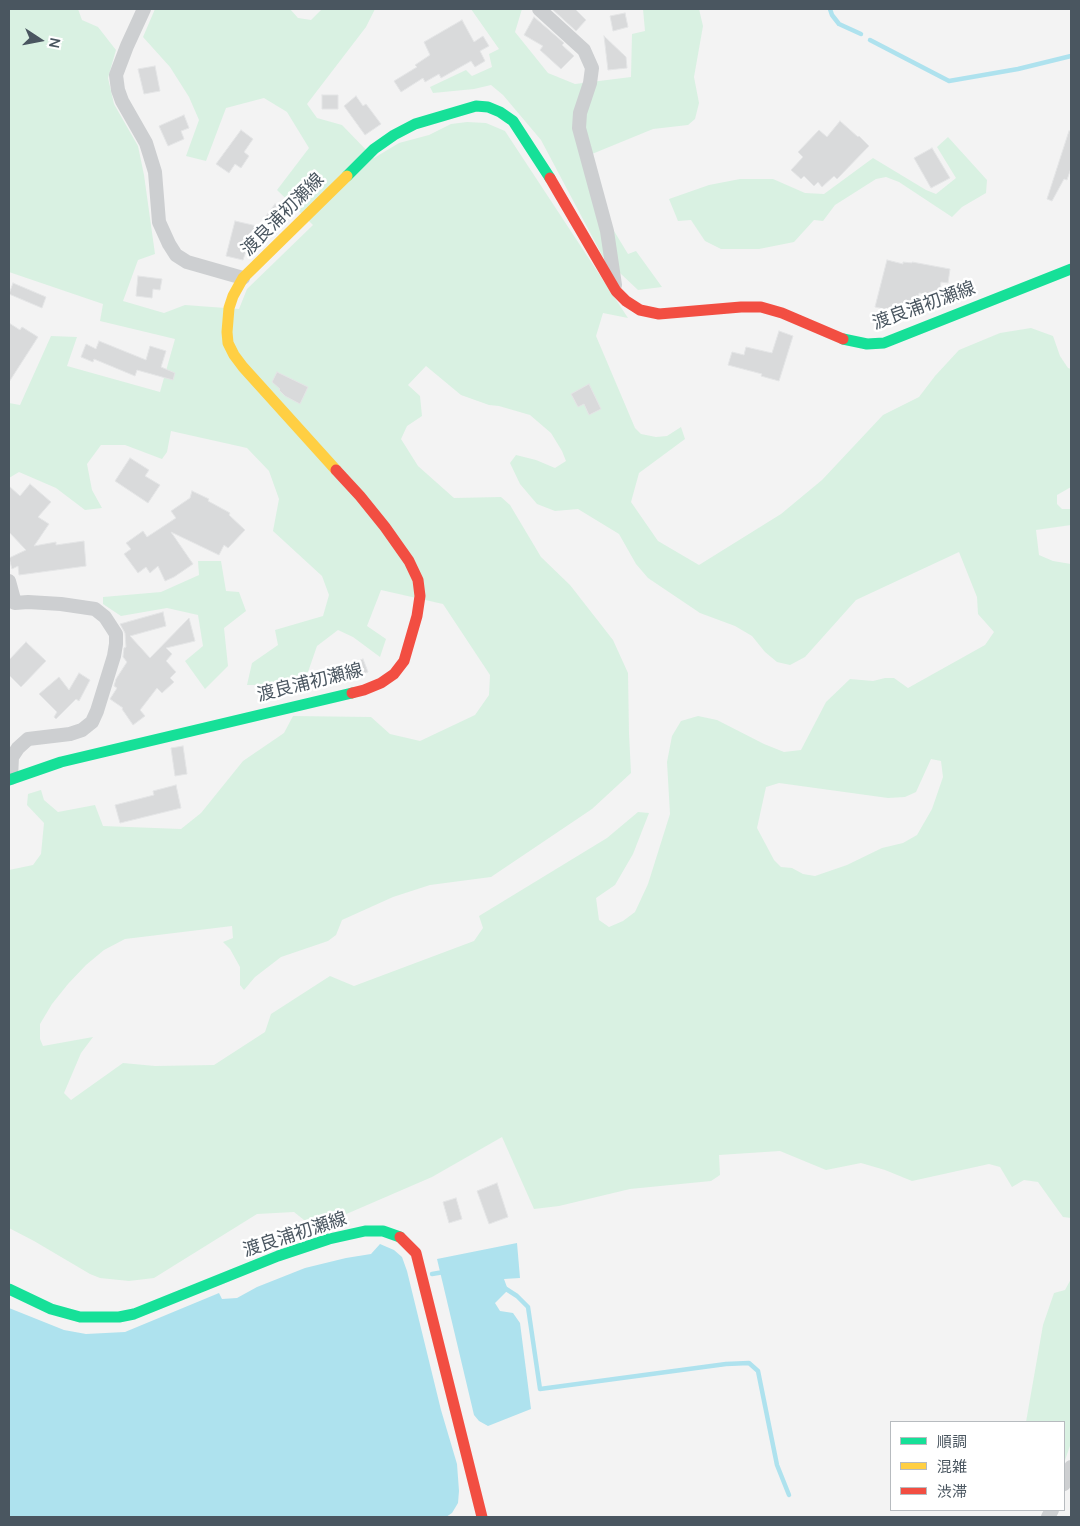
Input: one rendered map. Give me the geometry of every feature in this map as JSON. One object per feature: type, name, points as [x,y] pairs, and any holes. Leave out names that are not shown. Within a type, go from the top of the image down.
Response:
[{"type":"main road","name":"渡良浦初瀬線","points":[[10,779],[61,762],[364,690],[381,683],[394,674],[404,661],[417,616],[420,596],[418,580],[410,561],[360,496],[243,367],[228,343],[227,332],[229,308],[243,278],[374,149],[394,135],[415,124],[476,106],[488,107],[500,112],[513,121],[556,188],[616,291],[626,301],[640,310],[658,314],[761,307],[782,313],[842,339],[867,344],[884,343],[1071,269]]},
{"type":"main road","name":"渡良浦初瀬線","points":[[9,1289],[51,1309],[80,1317],[120,1318],[278,1256],[329,1239],[365,1231],[383,1231],[398,1236],[416,1253],[482,1517]]},
{"type":"street","points":[[144,9],[126,46],[116,75],[122,101],[146,143],[155,172],[159,222],[176,255],[187,262],[243,278]]},
{"type":"street","points":[[539,9],[584,50],[592,68],[590,83],[580,113],[579,128],[607,231],[616,291]]},
{"type":"street","points":[[9,581],[15,603],[61,604],[95,609],[106,617],[116,634],[114,656],[92,722],[82,730],[70,734],[28,739],[12,757],[10,779]]},
{"type":"street","points":[[1065,1482],[1071,1467]]},
{"type":"green space","points":[[9,9],[78,9],[82,20],[98,27],[116,50],[108,78],[114,104],[138,146],[155,254],[138,260],[123,301],[164,313],[185,305],[239,309],[247,289],[313,225],[277,190],[309,148],[287,112],[264,98],[226,108],[206,161],[186,156],[199,120],[189,97],[170,67],[143,37],[155,9],[290,9],[298,18],[311,20],[322,9],[375,9],[366,27],[307,104],[317,118],[342,125],[374,158],[399,143],[429,135],[451,124],[467,122],[486,123],[505,131],[628,318],[603,313],[596,336],[635,428],[641,434],[656,437],[667,436],[681,427],[685,439],[639,473],[631,502],[658,541],[699,565],[781,514],[822,480],[883,415],[919,397],[959,350],[1000,333],[1031,328],[1053,336],[1060,356],[1068,368],[1071,369],[1071,487],[1057,495],[1057,504],[1062,509],[1071,509],[1071,525],[1036,530],[1039,555],[1053,561],[1071,564],[1071,1218],[1063,1217],[1038,1182],[1024,1180],[1012,1187],[1000,1167],[989,1164],[912,1181],[861,1163],[826,1170],[780,1151],[719,1155],[720,1175],[711,1181],[630,1189],[559,1206],[534,1209],[502,1137],[432,1177],[314,1228],[294,1212],[257,1214],[154,1278],[129,1281],[100,1278],[9,1228],[9,870],[33,865],[41,854],[44,823],[27,805],[28,794],[41,790],[44,800],[58,812],[95,805],[103,826],[181,829],[201,813],[243,761],[284,733],[293,716],[371,717],[390,734],[420,741],[475,715],[489,695],[490,675],[443,604],[381,590],[367,626],[386,639],[380,657],[353,637],[338,630],[317,646],[308,672],[277,685],[247,685],[252,663],[278,645],[275,630],[323,616],[329,595],[322,576],[273,531],[279,499],[269,471],[247,448],[171,431],[167,452],[162,459],[125,445],[101,445],[87,464],[92,490],[102,508],[85,510],[56,488],[19,472],[9,478],[9,403],[20,405],[51,336],[77,337],[67,366],[160,392],[175,339],[100,321],[103,304],[9,272]],"holes":[[[426,366],[461,395],[489,405],[530,415],[551,433],[566,461],[555,468],[536,460],[516,455],[510,463],[520,484],[537,504],[555,511],[578,509],[619,534],[636,564],[648,578],[700,613],[735,626],[752,636],[765,652],[777,662],[790,665],[805,657],[856,600],[959,552],[977,597],[978,614],[994,632],[985,645],[908,688],[894,678],[873,681],[850,679],[826,702],[801,750],[784,752],[717,720],[698,716],[681,721],[672,736],[667,762],[670,814],[648,884],[635,912],[623,921],[609,927],[599,920],[596,898],[615,885],[633,854],[649,813],[638,812],[607,838],[479,916],[483,928],[474,941],[354,986],[330,976],[271,1014],[265,1032],[214,1065],[155,1066],[123,1063],[71,1100],[64,1093],[81,1053],[93,1037],[43,1046],[40,1039],[40,1024],[52,1004],[68,984],[104,950],[125,939],[232,926],[233,938],[223,942],[230,949],[240,967],[240,985],[244,990],[255,977],[281,957],[328,941],[336,935],[342,920],[393,897],[430,885],[491,877],[592,809],[631,773],[628,673],[613,640],[570,585],[541,557],[510,505],[501,497],[454,498],[418,466],[401,439],[407,426],[422,416],[420,396],[408,385]],[[931,759],[941,761],[943,777],[932,809],[917,835],[903,843],[882,848],[847,865],[815,876],[803,874],[792,868],[781,867],[774,860],[757,828],[766,787],[779,783],[888,798],[905,797],[916,792]]]},
{"type":"green space","points":[[471,9],[522,9],[515,32],[548,73],[575,84],[631,77],[632,34],[645,31],[643,9],[699,9],[703,26],[694,77],[699,103],[695,119],[688,125],[653,129],[592,154],[602,234],[614,231],[628,254],[636,251],[662,287],[638,290],[603,257],[541,140],[503,95],[491,85],[474,89],[433,93],[430,87],[466,70],[472,76],[492,67],[489,54],[499,49]]},
{"type":"green space","points":[[948,137],[987,180],[986,193],[962,207],[952,217],[899,182],[886,177],[876,179],[835,205],[823,221],[814,220],[794,242],[759,249],[721,249],[705,241],[691,220],[678,221],[669,199],[709,185],[740,179],[773,179],[805,193],[824,194],[873,158],[936,194],[956,178],[937,147]]},
{"type":"green space","points":[[198,561],[221,561],[226,591],[239,592],[246,611],[224,628],[228,666],[205,689],[185,661],[203,646],[198,615],[167,608],[121,616],[103,604],[103,597],[161,592],[199,575]]},
{"type":"green space","points":[[1071,1279],[1071,1443],[1065,1460],[1065,1421],[1026,1421],[1043,1325],[1054,1293],[1065,1290]]},
{"type":"water","points":[[517,1243],[520,1278],[504,1279],[508,1290],[495,1303],[500,1311],[513,1313],[520,1323],[531,1409],[488,1426],[479,1421],[474,1415],[437,1259]]},
{"type":"water","points":[[380,1244],[394,1250],[402,1257],[407,1271],[441,1410],[457,1464],[458,1503],[452,1513],[446,1517],[9,1517],[9,1308],[64,1330],[86,1334],[125,1332],[219,1293],[222,1299],[237,1298],[257,1287],[305,1268],[371,1254]]},
{"type":"building","points":[[552,9],[575,9],[586,20],[576,31]]},
{"type":"building","points":[[625,13],[628,27],[613,31],[610,16]]},
{"type":"building","points":[[534,17],[564,43],[562,45],[574,56],[561,69],[540,50],[543,46],[524,35]]},
{"type":"building","points":[[462,20],[474,42],[483,36],[489,46],[480,51],[485,61],[475,67],[471,61],[441,78],[439,74],[425,82],[423,78],[401,92],[394,81],[417,67],[415,65],[430,55],[424,42]]},
{"type":"building","points":[[604,36],[626,57],[627,68],[608,70]]},
{"type":"building","points":[[155,66],[160,91],[144,94],[138,69]]},
{"type":"building","points":[[322,95],[338,95],[338,109],[322,109]]},
{"type":"building","points":[[356,96],[363,106],[366,104],[381,124],[365,135],[344,106]]},
{"type":"building","points":[[184,115],[189,128],[181,131],[184,139],[168,146],[159,126]]},
{"type":"building","points":[[840,121],[869,146],[837,179],[834,176],[822,187],[818,182],[814,186],[804,176],[801,179],[791,170],[803,157],[798,152],[819,130],[827,137]]},
{"type":"building","points":[[241,130],[253,139],[244,152],[249,156],[241,168],[235,164],[229,173],[216,164]]},
{"type":"building","points":[[1069,131],[1071,131],[1071,168],[1067,180],[1064,179],[1052,201],[1047,199]]},
{"type":"building","points":[[932,148],[950,178],[931,188],[914,158]]},
{"type":"building","points":[[275,204],[285,211],[274,227],[263,220]]},
{"type":"building","points":[[235,221],[257,226],[251,252],[246,251],[243,260],[226,256]]},
{"type":"building","points":[[887,260],[903,264],[903,262],[912,262],[950,269],[948,283],[941,282],[939,296],[919,293],[916,312],[895,309],[894,311],[875,307]]},
{"type":"building","points":[[138,276],[162,279],[160,290],[153,289],[152,298],[136,296]]},
{"type":"building","points":[[13,283],[46,297],[42,308],[9,294]]},
{"type":"building","points":[[9,323],[20,330],[22,327],[38,337],[9,382]]},
{"type":"building","points":[[779,331],[793,336],[779,381],[761,376],[762,374],[728,365],[732,352],[744,355],[746,347],[772,353]]},
{"type":"building","points":[[99,341],[146,360],[150,346],[166,351],[161,367],[175,373],[173,380],[137,370],[135,376],[94,359],[93,362],[81,357],[86,344],[96,349]]},
{"type":"building","points":[[277,372],[308,387],[300,404],[285,396],[272,382]]},
{"type":"building","points":[[589,384],[601,409],[589,415],[584,404],[578,407],[571,394]]},
{"type":"building","points":[[130,458],[149,470],[145,476],[160,485],[148,503],[115,481]]},
{"type":"building","points":[[30,484],[51,502],[38,517],[49,524],[34,546],[56,542],[56,545],[84,541],[86,566],[19,575],[18,566],[12,569],[9,558],[26,550],[9,532],[9,486],[20,496]]},
{"type":"building","points":[[192,491],[209,499],[208,501],[230,513],[229,515],[245,530],[228,548],[224,545],[219,555],[171,532],[193,564],[165,581],[158,566],[150,573],[146,567],[138,573],[124,554],[131,549],[126,543],[143,531],[147,537],[176,518],[171,511],[190,498]]},
{"type":"building","points":[[163,612],[166,626],[130,636],[150,658],[189,618],[195,641],[166,648],[172,654],[166,661],[176,672],[170,678],[174,682],[162,693],[157,688],[140,710],[145,716],[133,725],[123,708],[110,699],[117,688],[114,686],[116,679],[127,662],[123,657],[124,648],[126,647],[125,633],[120,624]]},
{"type":"building","points":[[26,642],[46,661],[21,687],[9,675],[9,660]]},
{"type":"building","points":[[363,659],[368,672],[342,682],[338,669]]},
{"type":"building","points":[[79,673],[90,680],[79,701],[76,699],[56,719],[54,717],[57,712],[39,694],[59,677],[69,690]]},
{"type":"building","points":[[183,746],[187,774],[175,776],[171,748]]},
{"type":"building","points":[[176,785],[181,808],[120,823],[115,805],[154,795],[153,791]]},
{"type":"building","points":[[497,1183],[508,1217],[489,1224],[477,1191]]},
{"type":"building","points":[[456,1198],[462,1219],[449,1223],[443,1202]]},
{"type":"waterway","points":[[830,9],[839,24],[861,34]]},
{"type":"waterway","points":[[870,40],[949,81],[1018,69],[1071,56]]},
{"type":"waterway","points":[[432,1274],[444,1272]]},
{"type":"waterway","points":[[503,1287],[517,1296],[528,1307],[540,1389],[726,1364],[749,1363],[758,1371],[777,1465],[789,1495]]},
{"type":"traffic: fast","points":[[347,176],[374,149],[394,135],[415,124],[476,106],[488,107],[500,112],[513,121],[550,178]]},
{"type":"traffic: fast","points":[[843,339],[867,344],[884,343],[1071,269]]},
{"type":"traffic: fast","points":[[9,780],[61,762],[352,693]]},
{"type":"traffic: fast","points":[[9,1289],[51,1309],[80,1317],[119,1317],[134,1314],[278,1256],[329,1239],[365,1231],[383,1231],[400,1237]]},
{"type":"traffic: slow","points":[[336,470],[243,367],[228,343],[227,332],[229,308],[243,278],[347,176]]},
{"type":"traffic: jam","points":[[550,178],[616,291],[626,301],[640,310],[659,314],[761,307],[782,313],[843,339]]},
{"type":"traffic: jam","points":[[336,470],[385,527],[409,561],[418,580],[420,596],[417,616],[404,661],[394,674],[381,683],[352,693]]},
{"type":"traffic: jam","points":[[400,1237],[416,1253],[482,1517]]}]
